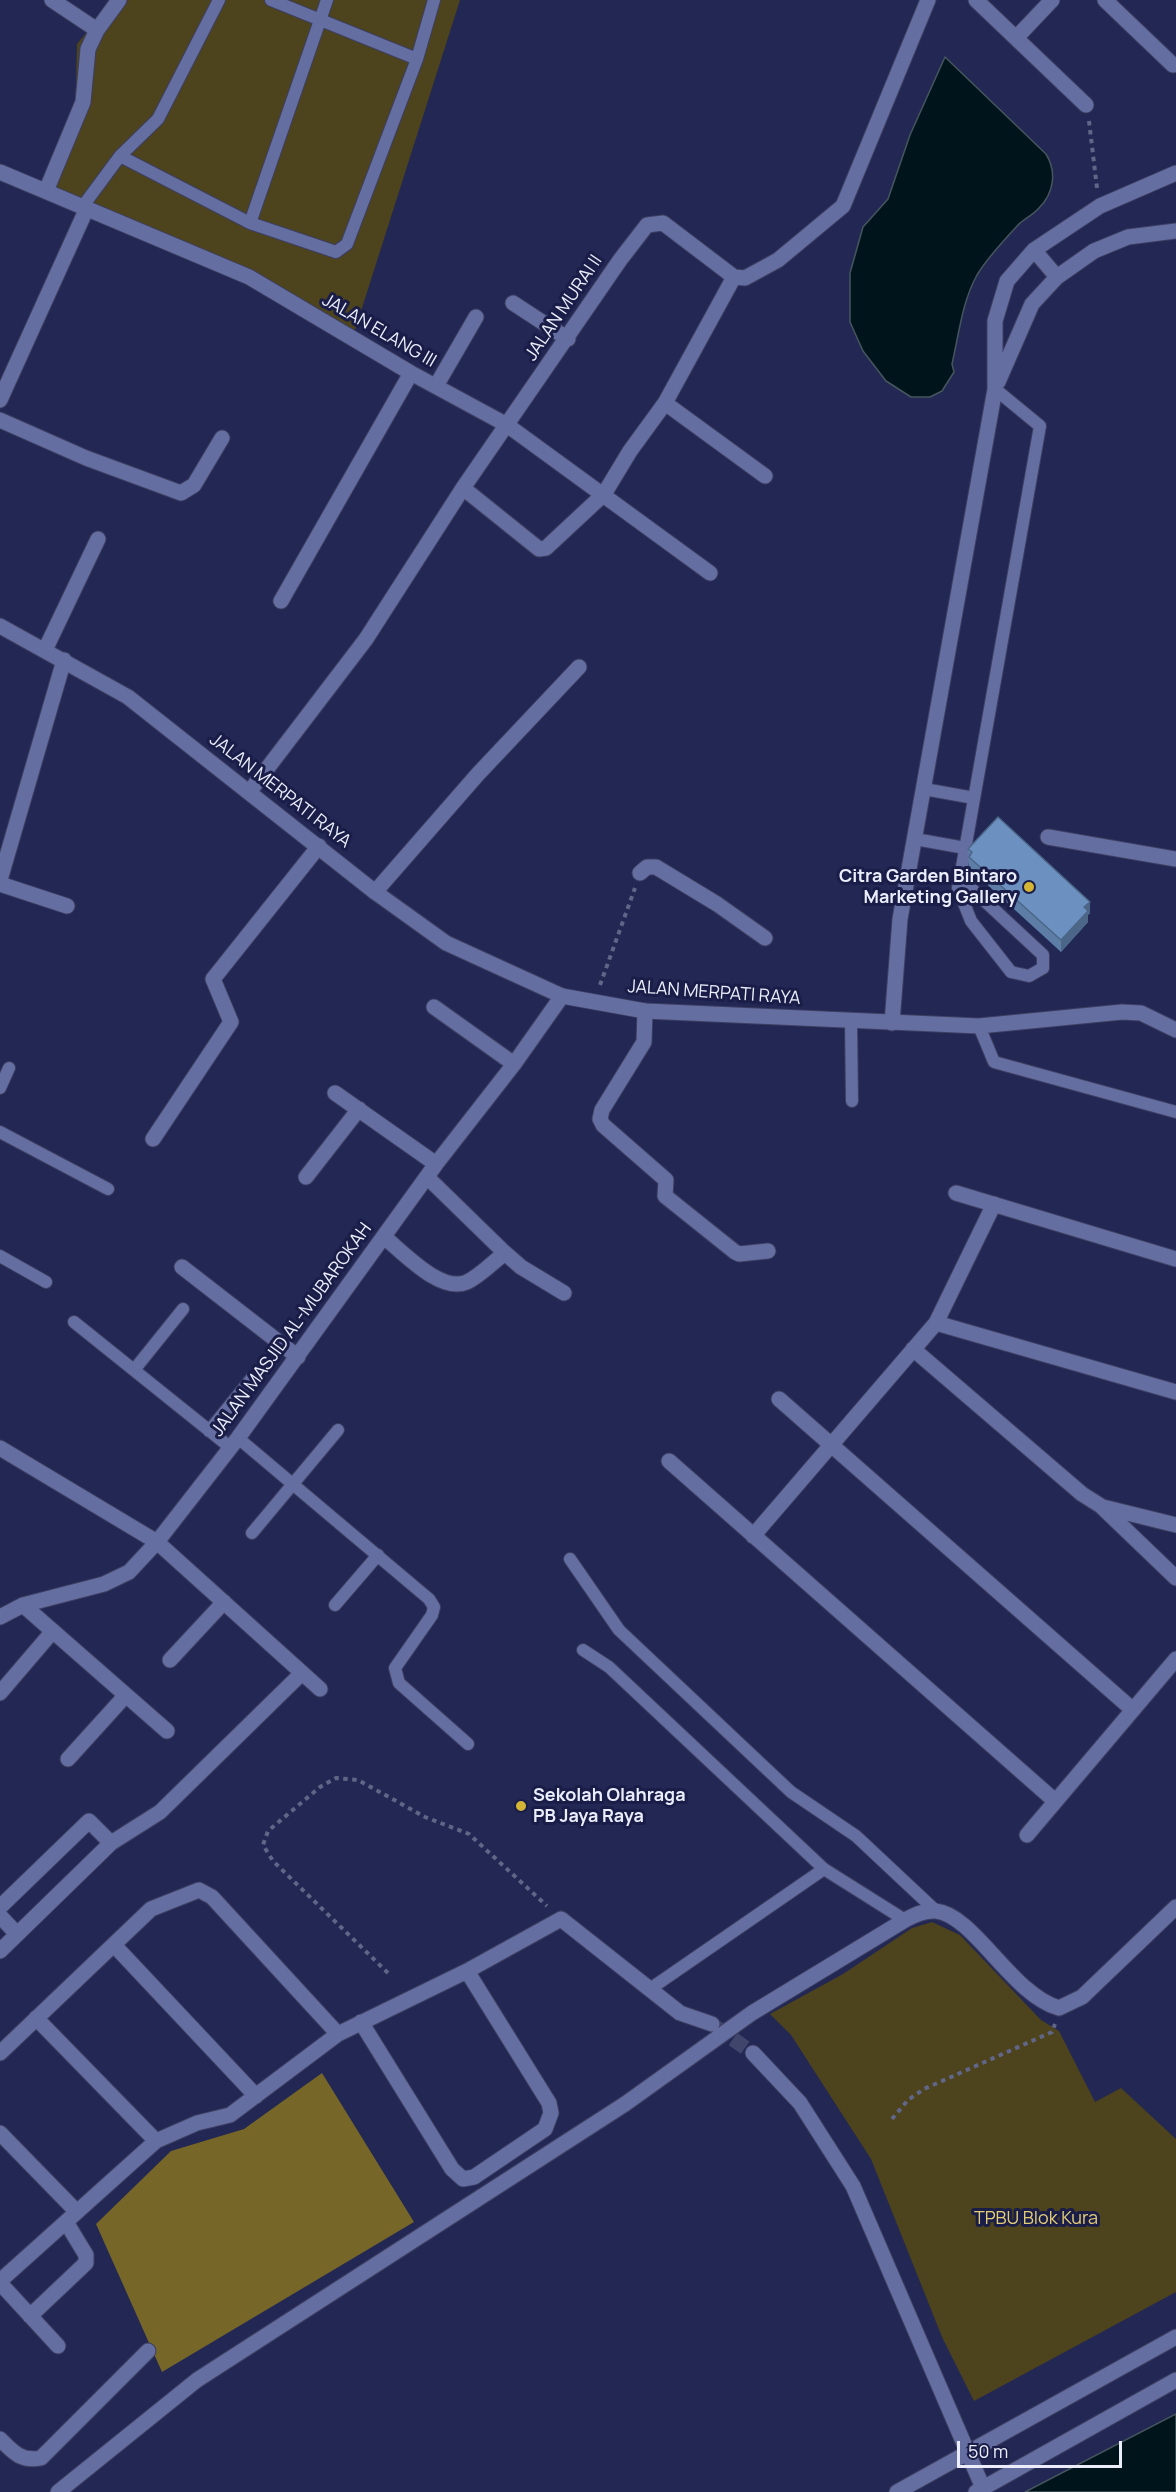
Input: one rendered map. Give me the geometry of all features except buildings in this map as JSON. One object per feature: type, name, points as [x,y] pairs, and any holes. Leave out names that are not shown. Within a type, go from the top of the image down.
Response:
[{"type":"street","points":[[52,0],[97,30]]},
{"type":"street","points":[[46,191],[83,102],[88,49],[97,30],[119,0]]},
{"type":"street","points":[[463,488],[539,549],[546,548],[604,494],[630,451],[665,403],[734,277],[745,278],[778,260],[843,206],[928,0]]},
{"type":"street","points":[[976,0],[1086,105]]},
{"type":"street","points":[[1016,38],[1052,0]]},
{"type":"street","points":[[1105,0],[1173,65]]},
{"type":"street","name":"JALAN ELANG III","points":[[0,172],[249,277],[411,373],[507,425],[710,573]]},
{"type":"street","points":[[892,1023],[900,919],[995,389],[995,321],[1007,281],[1034,250],[1100,206],[1176,173]]},
{"type":"street","points":[[0,400],[85,207]]},
{"type":"street","name":"JALAN MURAI II","points":[[250,791],[366,639],[463,488],[568,339],[620,260],[647,225],[663,223],[734,277]]},
{"type":"street","points":[[995,389],[1032,304],[1057,277],[1094,251],[1128,237],[1176,231]]},
{"type":"street","points":[[1034,250],[1057,277]]},
{"type":"street","points":[[513,303],[568,339]]},
{"type":"street","points":[[436,386],[476,317]]},
{"type":"street","points":[[280,601],[411,373]]},
{"type":"street","points":[[665,403],[765,476]]},
{"type":"street","points":[[0,420],[86,458],[181,493],[194,485],[222,438]]},
{"type":"street","points":[[45,650],[98,538]]},
{"type":"street","name":"JALAN MERPATI RAYA","points":[[0,626],[128,698],[250,791],[375,892],[446,943],[562,996],[645,1011],[979,1026],[1122,1012],[1141,1013],[1176,1030]]},
{"type":"street","points":[[64,660],[0,882],[67,906]]},
{"type":"street","points":[[375,892],[470,782],[579,667]]},
{"type":"street","points":[[1048,837],[1176,860]]},
{"type":"street","points":[[153,1139],[231,1022],[213,980],[319,846]]},
{"type":"street","points":[[640,873],[647,867],[656,867],[717,904],[765,938]]},
{"type":"street","name":"JALAN MASJID AL-MUBAROKAH","points":[[0,1617],[23,1605],[104,1584],[129,1572],[157,1542],[235,1443],[436,1164],[514,1064],[562,996]]},
{"type":"street","points":[[434,1007],[514,1064]]},
{"type":"street","points":[[645,1011],[644,1042],[602,1110],[600,1119],[603,1125],[666,1180],[665,1196],[735,1252],[739,1254],[768,1251]]},
{"type":"street","points":[[335,1093],[436,1164]]},
{"type":"street","points":[[306,1177],[359,1109]]},
{"type":"street","points":[[427,1177],[521,1267],[564,1293]]},
{"type":"street","points":[[956,1192],[1176,1259]]},
{"type":"street","points":[[753,1536],[936,1323],[994,1204]]},
{"type":"street","points":[[384,1237],[434,1277],[449,1285],[467,1282],[505,1253]]},
{"type":"street","points":[[182,1266],[298,1357]]},
{"type":"street","points":[[936,1323],[1176,1392]]},
{"type":"street","points":[[913,1349],[1082,1494],[1101,1506],[1176,1578]]},
{"type":"street","points":[[779,1399],[1133,1710]]},
{"type":"street","points":[[0,1448],[157,1542],[320,1689]]},
{"type":"street","points":[[669,1461],[1055,1801]]},
{"type":"street","points":[[1101,1506],[1176,1525]]},
{"type":"street","points":[[170,1660],[224,1602]]},
{"type":"street","points":[[23,1605],[167,1731]]},
{"type":"street","points":[[0,1693],[53,1631]]},
{"type":"street","points":[[1027,1835],[1176,1659]]},
{"type":"street","points":[[0,1951],[111,1843],[159,1812],[302,1673]]},
{"type":"street","points":[[68,1760],[126,1695]]},
{"type":"street","points":[[0,1907],[89,1821],[111,1843]]},
{"type":"street","points":[[0,2053],[151,1909],[199,1890],[212,1897],[338,2034]]},
{"type":"street","points":[[58,2492],[197,2380],[625,2104],[752,2013],[920,1912],[936,1911],[966,1928],[1011,1977],[1044,2004],[1059,2008],[1082,1997],[1176,1907]]},
{"type":"street","points":[[0,1916],[17,1934]]},
{"type":"street","points":[[58,2346],[0,2282],[156,2141],[197,2124],[230,2115],[338,2034],[467,1971],[561,1919],[680,2013],[712,2024]]},
{"type":"street","points":[[114,1945],[256,2096]]},
{"type":"street","points":[[361,2022],[452,2169],[463,2179],[474,2177],[545,2129],[551,2113],[549,2103],[467,1971]]},
{"type":"street","points":[[36,2018],[156,2141]]},
{"type":"street","points":[[753,2053],[800,2103],[853,2186],[979,2490],[1176,2380]]},
{"type":"street","points":[[0,2133],[72,2217],[86,2255],[86,2263],[30,2316]]},
{"type":"street","points":[[897,2492],[1176,2337]]},
{"type":"street","points":[[0,2439],[14,2454],[28,2460],[41,2458],[148,2351]]},
{"type":"lane","points":[[85,207],[120,156],[158,119],[219,0]]},
{"type":"lane","points":[[271,0],[319,22],[417,58]]},
{"type":"lane","points":[[250,224],[327,0]]},
{"type":"lane","points":[[120,156],[250,224],[336,252],[348,244],[417,58],[434,0]]},
{"type":"lane","points":[[960,878],[1043,955],[1043,968],[1029,976],[1011,972],[971,921],[958,888],[1040,426],[995,389]]},
{"type":"lane","points":[[924,789],[974,798]]},
{"type":"lane","points":[[915,839],[965,848]]},
{"type":"lane","points":[[852,1021],[852,1101]]},
{"type":"lane","points":[[979,1026],[994,1062],[1176,1112]]},
{"type":"lane","points":[[0,1088],[9,1068]]},
{"type":"lane","points":[[0,1132],[108,1189]]},
{"type":"lane","points":[[0,1256],[46,1282]]},
{"type":"lane","points":[[134,1370],[183,1309]]},
{"type":"lane","points":[[74,1322],[209,1431],[235,1443],[294,1483],[429,1599],[434,1607],[432,1615],[395,1668],[396,1676],[399,1683],[468,1744]]},
{"type":"lane","points":[[209,1431],[252,1378]]},
{"type":"lane","points":[[252,1533],[338,1430]]},
{"type":"lane","points":[[335,1605],[378,1555]]},
{"type":"lane","points":[[570,1560],[619,1630],[791,1792],[856,1836],[936,1911]]},
{"type":"lane","points":[[583,1650],[609,1667],[824,1869],[905,1920]]},
{"type":"lane","points":[[650,1989],[824,1869]]},
{"type":"path","points":[[1086,105],[1100,206]]},
{"type":"path","points":[[594,1002],[640,873]]},
{"type":"path","points":[[388,1973],[273,1861],[263,1845],[268,1831],[320,1786],[336,1778],[357,1780],[425,1817],[469,1834],[561,1919]]},
{"type":"path","points":[[892,2119],[908,2100],[924,2089],[1052,2032],[1059,2008]]},
{"type":"green space","points":[[113,0],[460,0],[355,330],[52,189],[75,118],[77,44]]},
{"type":"green space","name":"TPBU Blok Kura","points":[[932,1922],[960,1935],[1041,2020],[1059,2031],[1095,2102],[1121,2088],[1176,2139],[1176,2292],[974,2401],[942,2337],[871,2159],[791,2035],[770,2014],[843,1974],[912,1928]]},
{"type":"shaded area","points":[[322,2073],[414,2222],[162,2372],[96,2224],[171,2151],[244,2129]]},
{"type":"water","points":[[945,57],[1046,154],[1053,175],[1051,189],[1044,202],[1018,225],[977,275],[962,318],[952,364],[954,372],[942,391],[930,397],[911,397],[886,381],[863,351],[850,322],[850,273],[863,227],[888,199],[910,135]]},
{"type":"water","points":[[1176,2414],[1176,2492],[1025,2492]]},
{"type":"tunnel","points":[[714,2026],[753,2053]]},
{"type":"place","name":"Citra Garden Bintaro Marketing Gallery","points":[[1029,887]]},
{"type":"place","name":"Sekolah Olahraga PB Jaya Raya","points":[[521,1806]]}]
